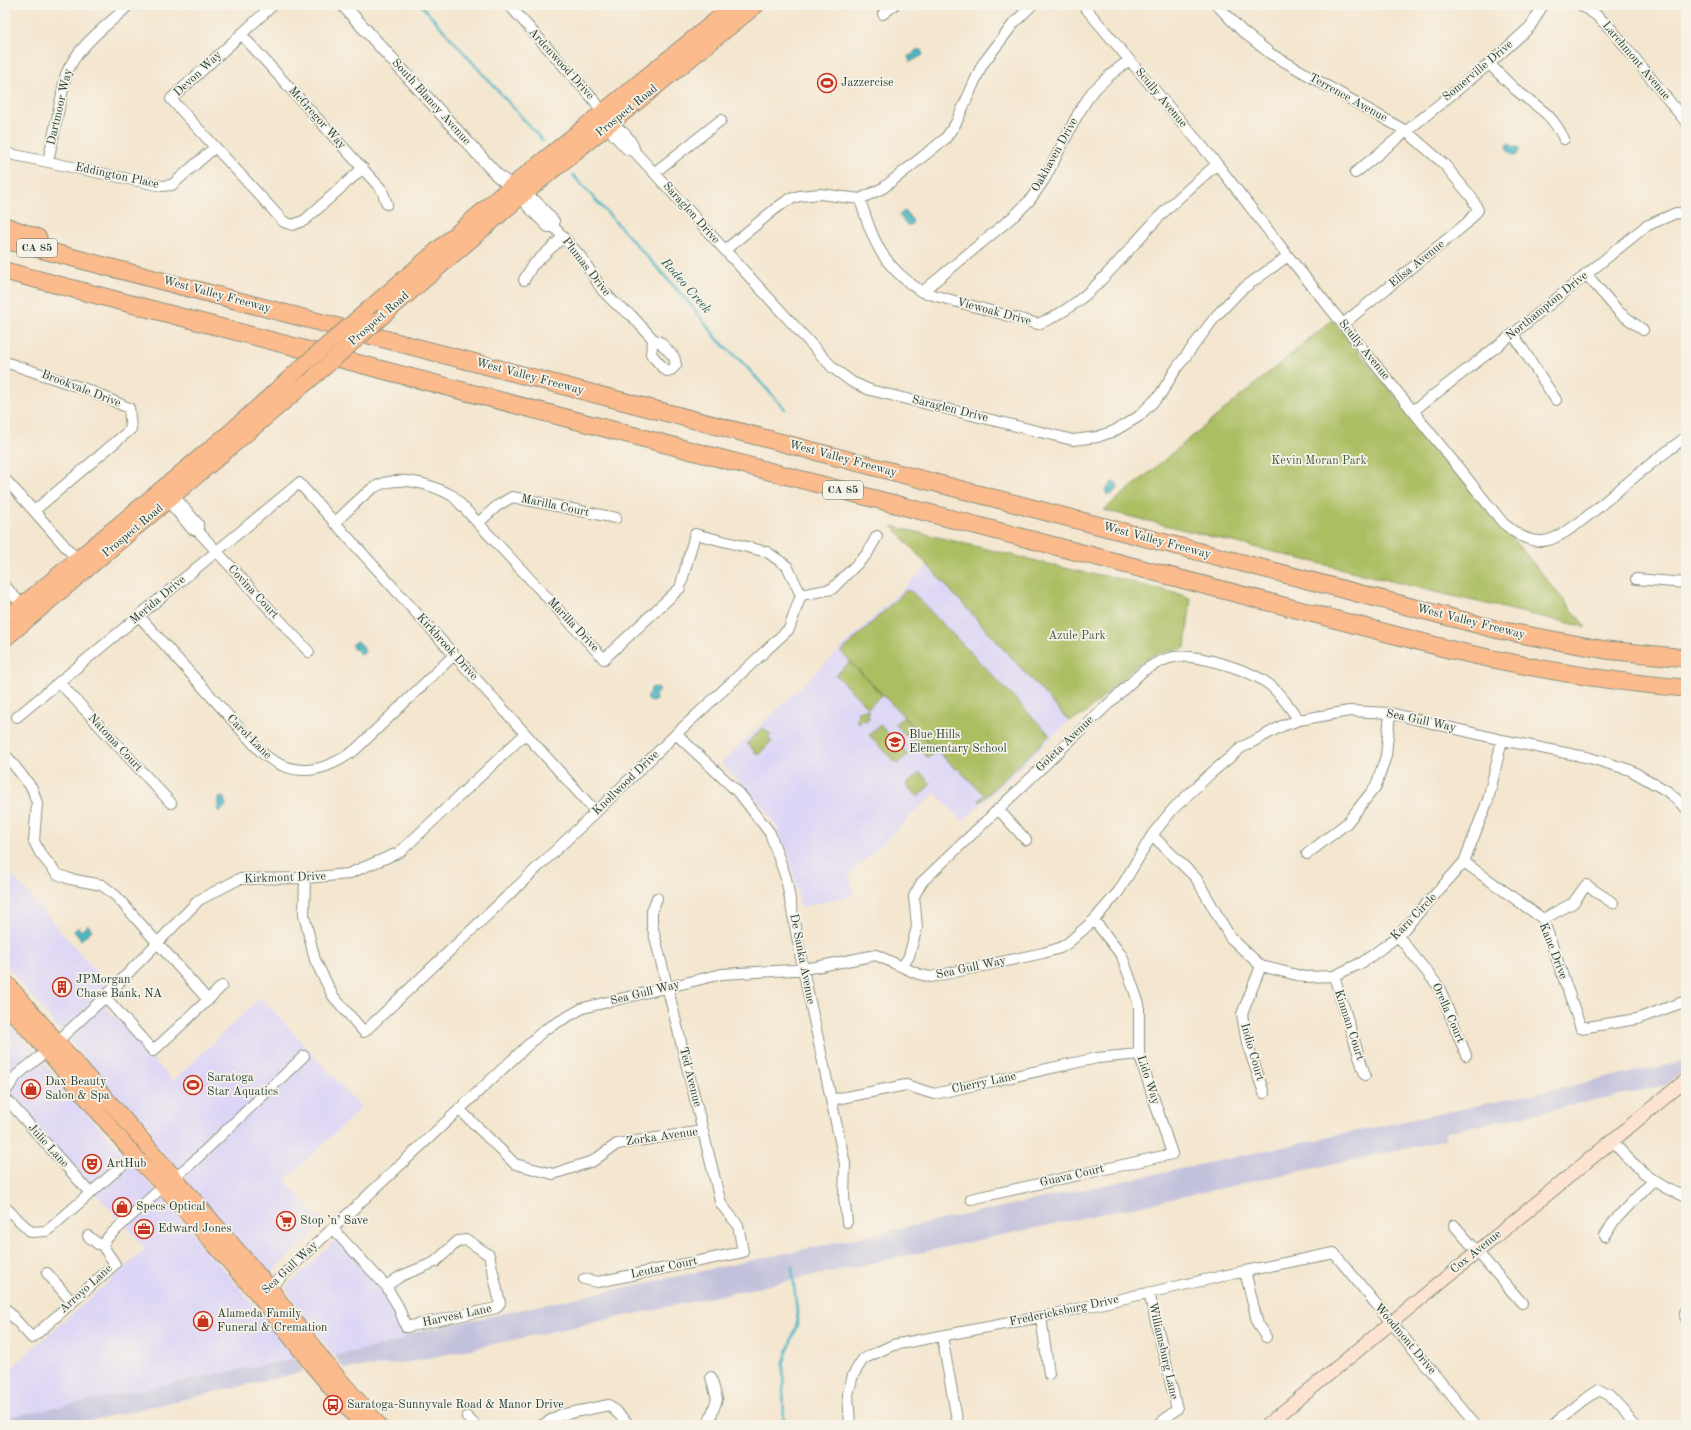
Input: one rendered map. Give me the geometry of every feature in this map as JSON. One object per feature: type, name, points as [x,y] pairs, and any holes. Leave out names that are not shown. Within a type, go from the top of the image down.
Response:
[{"type":"highway","points":[[5,226],[53,244],[69,257]]},
{"type":"highway","name":"West Valley Freeway","points":[[5,240],[1491,628],[1524,636],[1606,650],[1686,658]]},
{"type":"highway","name":"CA 85","points":[[5,271],[1452,650],[1539,670],[1632,683],[1686,688]]},
{"type":"main road","name":"Prospect Road","points":[[5,639],[82,565],[316,375],[383,316],[602,112],[734,5]]},
{"type":"main road","name":"Prospect Road","points":[[168,495],[232,430],[366,311],[517,191],[611,124],[757,5]]},
{"type":"main road","name":"Prospect Road","points":[[5,619],[22,605],[82,565]]},
{"type":"main road","points":[[5,981],[134,1155],[169,1182]]},
{"type":"main road","points":[[5,1004],[52,1046],[380,1425]]},
{"type":"main road","name":"Cox Avenue","points":[[1267,1425],[1686,1080]]},
{"type":"main road","points":[[264,1292],[311,1364],[362,1425]]},
{"type":"street","name":"Dartmoor Way","points":[[48,162],[66,74],[71,61],[81,49],[130,5]]},
{"type":"street","name":"Devon Way","points":[[216,146],[171,99],[273,5]]},
{"type":"street","name":"South Blaney Avenue","points":[[344,5],[497,174],[517,191]]},
{"type":"street","name":"Ardenwood Drive","points":[[509,5],[594,100],[611,124]]},
{"type":"street","points":[[883,14],[894,5]]},
{"type":"street","points":[[725,250],[788,200],[799,196],[820,194],[860,199],[883,188],[944,139],[956,123],[982,66],[1014,23],[1032,5]]},
{"type":"street","name":"Scully Avenue","points":[[1083,5],[1217,164],[1288,256],[1503,523],[1515,534],[1531,540],[1544,540],[1557,537],[1583,519],[1686,437]]},
{"type":"street","name":"Terrence Avenue","points":[[1217,5],[1242,31],[1271,54],[1406,131],[1444,164],[1472,198]]},
{"type":"street","name":"Somerville Drive","points":[[1356,173],[1489,64],[1530,27],[1543,5]]},
{"type":"street","name":"Larchmont Avenue","points":[[1581,5],[1612,30],[1686,122]]},
{"type":"street","name":"McGregor Way","points":[[241,34],[382,190],[387,204]]},
{"type":"street","name":"Oakhaven Drive","points":[[922,292],[1015,215],[1030,200],[1044,180],[1078,114],[1092,92],[1129,60]]},
{"type":"street","points":[[1489,64],[1516,90],[1545,111],[1558,128],[1564,139]]},
{"type":"street","points":[[654,173],[721,120]]},
{"type":"street","name":"Saraglen Drive","points":[[611,124],[613,134],[627,149],[635,152],[833,368],[852,382],[870,390],[1073,440],[1097,437],[1114,431],[1138,417],[1160,395],[1176,369],[1216,316],[1241,290],[1288,256]]},
{"type":"street","name":"Eddington Place","points":[[5,153],[162,186],[172,185],[216,146]]},
{"type":"street","points":[[216,146],[280,219],[284,222],[293,224],[305,220],[363,168]]},
{"type":"street","name":"Viewoak Drive","points":[[860,199],[869,230],[879,250],[891,266],[906,281],[922,292],[1038,324],[1055,318],[1101,281],[1122,260],[1159,216],[1217,164]]},
{"type":"street","name":"Plumas Drive","points":[[517,191],[528,207],[548,227],[554,227],[581,257],[603,291],[616,304],[632,316],[653,339]]},
{"type":"street","name":"Elisa Avenue","points":[[1343,324],[1467,223],[1478,210],[1472,198]]},
{"type":"street","name":"Northampton Drive","points":[[1413,411],[1513,334],[1646,226],[1676,213],[1686,214]]},
{"type":"street","points":[[524,280],[532,266],[563,237]]},
{"type":"street","points":[[1586,274],[1619,312],[1643,330]]},
{"type":"street","points":[[1513,334],[1556,400]]},
{"type":"street","name":"Brookvale Drive","points":[[5,362],[88,390],[129,408],[131,430],[34,511]]},
{"type":"street","points":[[5,479],[82,565]]},
{"type":"street","name":"Marilla Drive","points":[[334,523],[374,488],[391,482],[428,484],[453,496],[604,659],[680,588],[695,534],[767,552],[787,566],[801,596]]},
{"type":"street","name":"Kirkbrook Drive","points":[[299,483],[596,812]]},
{"type":"street","name":"Merida Drive","points":[[17,717],[299,483]]},
{"type":"street","name":"Covina Court","points":[[168,495],[192,529],[198,531],[309,652]]},
{"type":"street","name":"Marilla Court","points":[[478,523],[496,506],[512,497],[616,518]]},
{"type":"street","points":[[801,596],[832,589],[868,554],[877,536]]},
{"type":"street","points":[[1636,579],[1686,583]]},
{"type":"street","points":[[5,586],[22,605]]},
{"type":"street","name":"Knollwood Drive","points":[[305,878],[304,915],[315,960],[333,996],[364,1032],[676,734],[789,629],[801,596]]},
{"type":"street","name":"Carol Lane","points":[[139,616],[260,751],[269,759],[283,767],[309,771],[325,767],[351,753],[454,655]]},
{"type":"street","name":"Goleta Avenue","points":[[902,966],[909,956],[917,928],[914,896],[922,882],[1143,670],[1158,662],[1174,658],[1192,658],[1223,664],[1250,674],[1272,686],[1299,720]]},
{"type":"street","name":"Natoma Court","points":[[59,682],[171,803]]},
{"type":"street","name":"Sea Gull Way","points":[[264,1292],[544,1030],[583,1008],[722,974],[803,969],[876,955],[918,974],[931,977],[1060,948],[1068,943],[1094,920],[1119,891],[1152,835],[1174,809],[1210,774],[1241,748],[1282,726],[1299,720],[1349,711],[1390,713],[1502,740],[1590,758],[1630,770],[1666,791],[1686,808]]},
{"type":"street","points":[[1307,854],[1348,823],[1376,786],[1386,756],[1390,713]]},
{"type":"street","name":"Kirkmont Drive","points":[[5,1092],[17,1075],[52,1046],[105,997],[199,900],[239,879],[305,878],[348,874],[400,852],[525,734]]},
{"type":"street","name":"De Sanka Avenue","points":[[676,734],[740,794],[770,833],[786,878],[803,969],[845,1164],[844,1197],[847,1222]]},
{"type":"street","name":"Karn Circle","points":[[1152,835],[1196,878],[1230,937],[1261,966],[1305,977],[1334,976],[1363,962],[1398,936],[1464,862],[1488,800],[1502,740]]},
{"type":"street","points":[[5,754],[32,788],[37,803],[34,841],[40,853],[57,874],[70,879],[102,885],[116,896],[208,1000]]},
{"type":"street","points":[[998,809],[1026,840]]},
{"type":"street","name":"Kane Drive","points":[[1464,862],[1543,919],[1581,1028],[1637,1019],[1686,1001]]},
{"type":"street","points":[[1543,919],[1573,903],[1586,885],[1612,903]]},
{"type":"street","name":"Ted Avenue","points":[[657,898],[652,911],[652,925],[667,988],[704,1131],[721,1204],[738,1225],[743,1252]]},
{"type":"street","name":"Lido Way","points":[[1094,920],[1122,956],[1139,1004],[1139,1054],[1172,1154]]},
{"type":"street","name":"Orella Court","points":[[1398,936],[1439,987],[1466,1055]]},
{"type":"street","name":"Indio Court","points":[[1261,966],[1242,1014],[1247,1043],[1264,1093]]},
{"type":"street","name":"Kinman Court","points":[[1334,976],[1365,1075]]},
{"type":"street","points":[[105,997],[153,1051],[222,986]]},
{"type":"street","name":"Cherry Lane","points":[[831,1100],[906,1085],[934,1094],[1097,1058],[1139,1054]]},
{"type":"street","name":"Arroyo Lane","points":[[5,1308],[32,1338],[115,1264],[102,1245],[109,1236],[193,1162],[304,1056]]},
{"type":"street","name":"Julie Lane","points":[[5,1100],[10,1103],[90,1193]]},
{"type":"street","name":"Zorka Avenue","points":[[459,1109],[515,1164],[553,1174],[593,1161],[617,1144],[704,1131]]},
{"type":"street","points":[[1612,1140],[1637,1168],[1653,1180],[1676,1193],[1686,1196]]},
{"type":"street","name":"Guava Court","points":[[971,1199],[1172,1154]]},
{"type":"street","points":[[5,1207],[31,1232],[46,1231],[134,1155]]},
{"type":"street","points":[[1605,1236],[1614,1221],[1653,1180]]},
{"type":"street","points":[[1454,1225],[1522,1303]]},
{"type":"street","name":"Harvest Lane","points":[[332,1228],[386,1286],[398,1306],[406,1327],[496,1308],[500,1303],[489,1255],[467,1240],[458,1241],[435,1262],[401,1276],[386,1286]]},
{"type":"street","points":[[88,1236],[98,1244],[102,1245]]},
{"type":"street","name":"Leutar Court","points":[[584,1279],[598,1282],[743,1252]]},
{"type":"street","name":"Woodmont Drive","points":[[1334,1254],[1476,1425]]},
{"type":"street","name":"Fredericksburg Drive","points":[[850,1425],[848,1394],[853,1374],[864,1359],[893,1344],[1041,1317],[1245,1271],[1334,1254]]},
{"type":"street","points":[[1245,1271],[1258,1325],[1266,1337]]},
{"type":"street","points":[[47,1273],[72,1302]]},
{"type":"street","name":"Williamsburg Lane","points":[[1149,1293],[1177,1409],[1158,1425]]},
{"type":"street","points":[[1686,1308],[1684,1314],[1686,1318]]},
{"type":"street","points":[[1041,1317],[1049,1374]]},
{"type":"street","points":[[942,1336],[958,1425]]},
{"type":"street","points":[[708,1425],[716,1399],[711,1377]]},
{"type":"street","points":[[1553,1425],[1599,1390],[1609,1395],[1636,1425]]},
{"type":"street","points":[[542,1425],[560,1415],[609,1405],[630,1425]]},
{"type":"street","points":[[466,1417],[475,1425]]},
{"type":"shaded area","name":"Blue Hills Elementary School","points":[[928,565],[1069,721],[963,821],[935,793],[849,875],[854,895],[801,907],[788,853],[776,826],[765,809],[721,763]]},
{"type":"shaded area","points":[[5,867],[116,995],[105,1006],[173,1081],[261,997],[361,1108],[285,1181],[323,1223],[267,1277],[5,964]]},
{"type":"shaded area","points":[[5,1016],[71,1096],[181,1219],[296,1358],[5,1418],[5,1359],[12,1367],[146,1249],[5,1094]]},
{"type":"shaded area","points":[[1686,1061],[1686,1068],[1666,1085],[1446,1132],[1446,1140],[410,1362],[345,1369],[334,1356],[401,1341],[407,1334]]},
{"type":"shaded area","points":[[338,1238],[392,1302],[407,1334],[401,1341],[334,1356],[285,1288]]},
{"type":"shaded area","points":[[296,1358],[303,1372],[71,1425],[5,1425],[5,1418]]},
{"type":"green space","name":"Kevin Moran Park","points":[[1332,320],[1586,627],[1435,592],[1104,510]]},
{"type":"green space","name":"Azule Park","points":[[892,526],[1090,574],[1109,576],[1183,595],[1191,599],[1185,648],[1155,654],[1146,659],[1135,666],[1085,714],[1069,721]]},
{"type":"green space","points":[[905,591],[911,591],[1050,735],[980,802],[979,800],[984,795],[957,768],[955,769],[841,652]]},
{"type":"green space","points":[[850,662],[882,695],[868,708],[836,675]]},
{"type":"green space","points":[[861,709],[864,711],[866,709],[870,712],[867,715],[870,717],[865,722],[863,719],[859,723],[856,719],[859,716],[857,713]]},
{"type":"green space","points":[[903,717],[918,733],[911,740],[895,724]]},
{"type":"green space","points":[[880,725],[908,754],[897,764],[869,735]]},
{"type":"green space","points":[[763,728],[771,735],[768,738],[772,741],[758,755],[747,743]]},
{"type":"green space","points":[[920,734],[936,751],[928,758],[912,742]]},
{"type":"green space","points":[[920,772],[931,784],[918,797],[906,785]]},
{"type":"water","points":[[916,50],[921,50],[923,55],[910,62],[908,56],[912,55]]},
{"type":"water","points":[[1509,143],[1520,149],[1516,156],[1512,155],[1506,147]]},
{"type":"water","points":[[905,211],[913,221],[911,225],[907,225],[899,215]]},
{"type":"water","points":[[1112,482],[1117,483],[1118,488],[1112,494],[1107,495],[1105,491]]},
{"type":"water","points":[[357,641],[362,645],[365,652],[361,656],[356,649],[353,649],[352,644]]},
{"type":"water","points":[[652,687],[658,688],[659,691],[655,695],[656,700],[653,702],[649,701],[647,698]]},
{"type":"water","points":[[221,797],[224,798],[226,806],[220,812],[217,810],[218,799]]},
{"type":"water","points":[[88,925],[92,930],[81,940],[74,931],[78,927],[81,931]]},
{"type":"waterway","name":"Rodeo Creek","points":[[421,5],[543,141]]},
{"type":"waterway","name":"Rodeo Creek","points":[[573,175],[690,304],[718,340],[744,364],[785,409]]},
{"type":"waterway","name":"Rodeo Creek","points":[[784,1425],[783,1364],[798,1321],[792,1266]]},
{"type":"place","name":"Jazzercise","points":[[827,83]]},
{"type":"place","name":"Blue Hills Elementary School","points":[[895,742]]},
{"type":"place","name":"JPMorgan Chase Bank, NA","points":[[62,987]]},
{"type":"place","name":"Saratoga Star Aquatics","points":[[193,1085]]},
{"type":"place","name":"Dax Beauty Salon & Spa","points":[[31,1089]]},
{"type":"place","name":"ArtHub","points":[[92,1164]]},
{"type":"place","name":"Specs Optical","points":[[122,1207]]},
{"type":"place","name":"Stop ’n’ Save","points":[[286,1221]]},
{"type":"place","name":"Edward Jones","points":[[144,1229]]},
{"type":"place","name":"Alameda Family Funeral & Cremation","points":[[203,1321]]},
{"type":"place","name":"Saratoga-Sunnyvale Road & Manor Drive","points":[[333,1405]]}]
